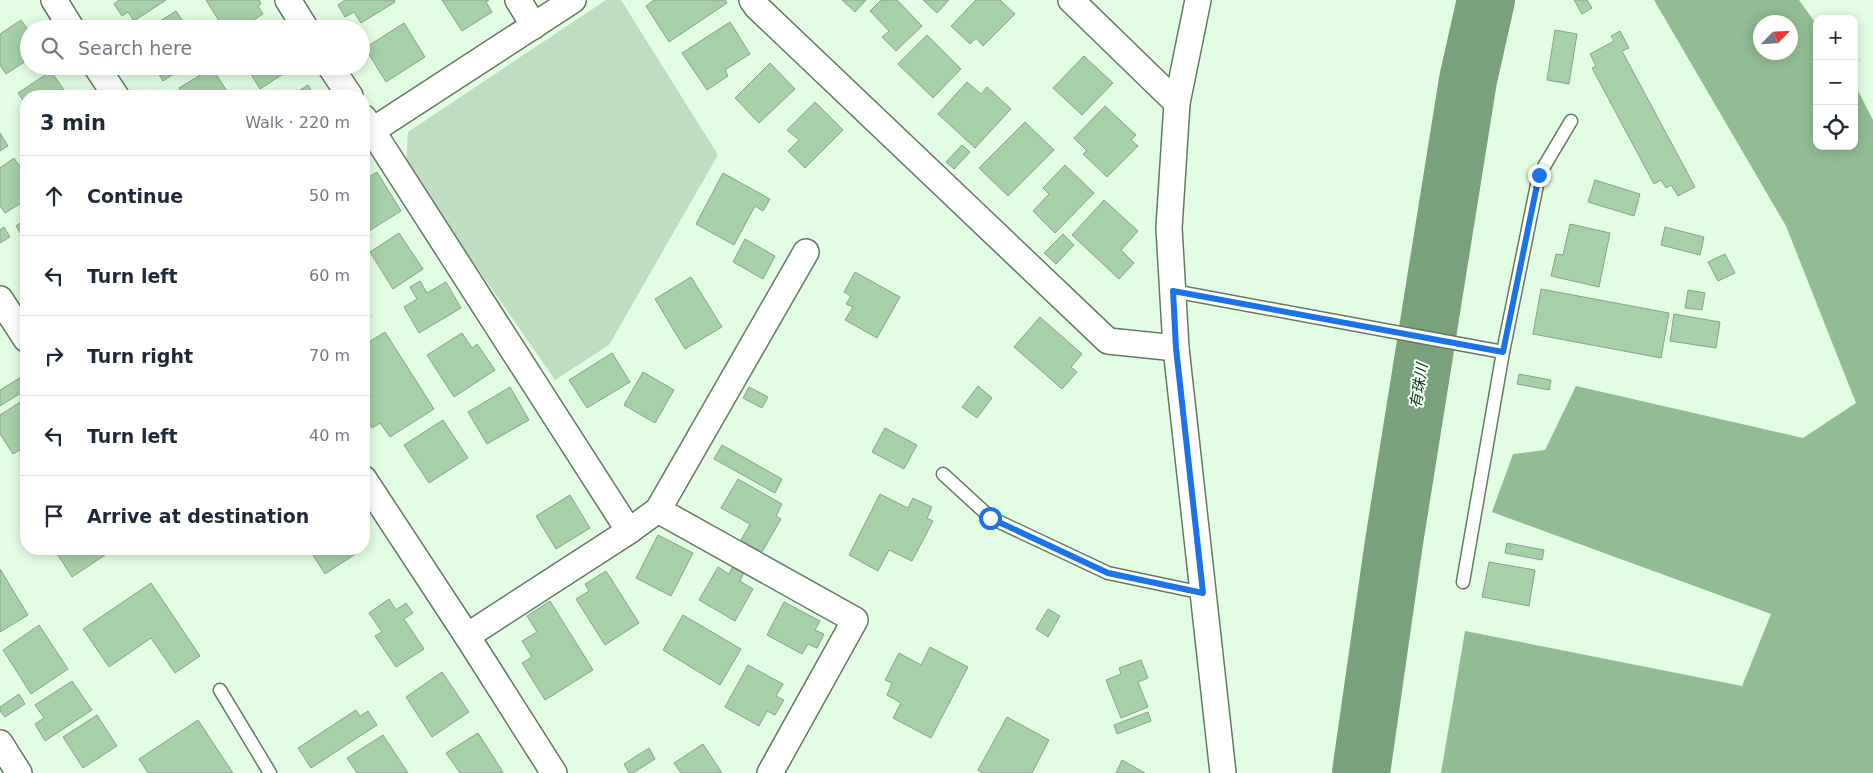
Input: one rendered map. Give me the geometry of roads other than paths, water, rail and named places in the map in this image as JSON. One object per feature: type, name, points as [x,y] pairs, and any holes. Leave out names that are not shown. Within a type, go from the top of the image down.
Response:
[{"type":"street","points":[[54,0],[66,20]]},
{"type":"street","points":[[288,0],[300,20]]},
{"type":"street","points":[[518,0],[534,26]]},
{"type":"street","points":[[370,126],[573,0]]},
{"type":"street","points":[[752,0],[771,21],[1108,340],[1176,348]]},
{"type":"street","points":[[1071,0],[1177,102]]},
{"type":"street","points":[[1198,0],[1177,102],[1169,228],[1176,348],[1223,773]]},
{"type":"street","points":[[102,75],[112,90]]},
{"type":"street","points":[[336,75],[346,90]]},
{"type":"street","points":[[370,133],[629,531]]},
{"type":"street","points":[[467,636],[629,531],[658,510],[806,252]]},
{"type":"street","points":[[0,299],[20,330]]},
{"type":"street","points":[[370,488],[554,773]]},
{"type":"street","points":[[658,510],[855,620],[770,773]]},
{"type":"street","points":[[0,743],[19,773]]},
{"type":"lane","points":[[1463,582],[1503,352],[1539,175],[1571,121]]},
{"type":"lane","points":[[1173,291],[1503,352]]},
{"type":"lane","points":[[943,474],[990,518],[1108,573],[1203,593]]},
{"type":"lane","points":[[220,690],[270,773]]},
{"type":"waterway","name":"有珠川","points":[[1361,773],[1394,542],[1468,80],[1486,0]]}]
